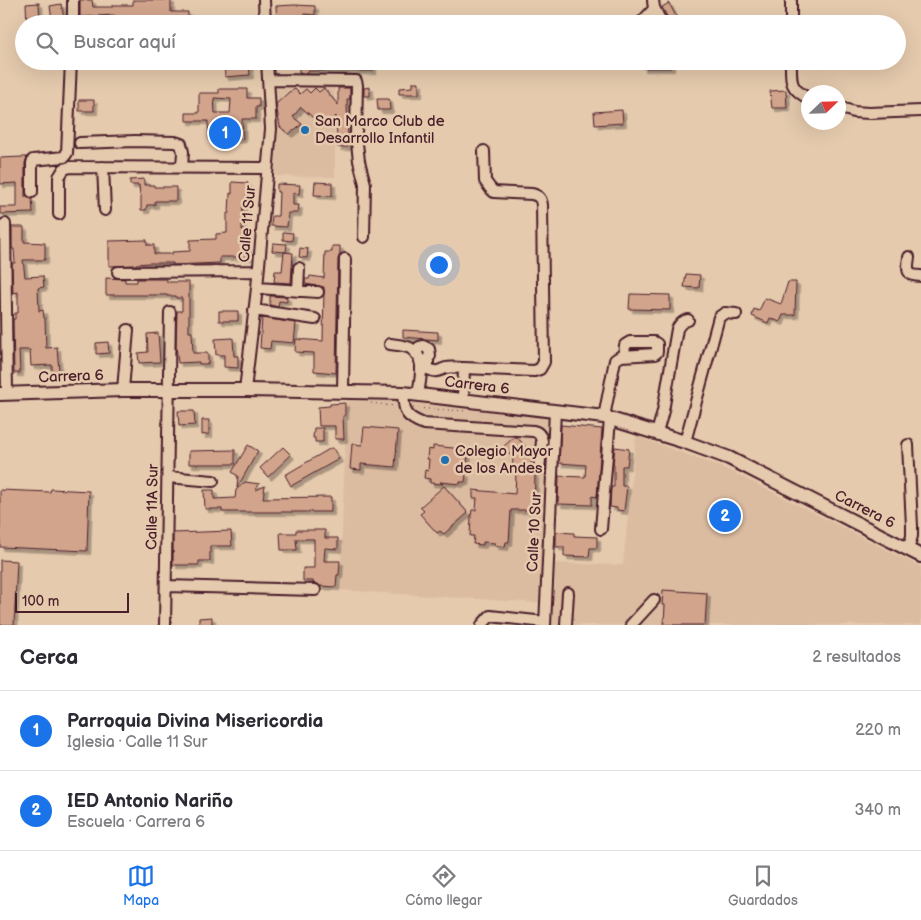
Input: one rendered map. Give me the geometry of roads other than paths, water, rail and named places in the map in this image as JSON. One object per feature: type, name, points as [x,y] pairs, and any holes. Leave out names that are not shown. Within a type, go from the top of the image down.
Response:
[{"type":"main road","name":"Carrera 6","points":[[3,394],[123,390],[403,393],[465,406],[555,411],[607,418],[685,442],[728,458],[921,556]]},
{"type":"street","points":[[72,0],[73,15]]},
{"type":"street","points":[[264,0],[265,15]]},
{"type":"street","points":[[791,0],[791,15]]},
{"type":"street","points":[[32,192],[33,160],[64,158],[67,153],[71,70]]},
{"type":"street","name":"Calle 11 Sur","points":[[245,390],[257,288],[270,129],[267,70]]},
{"type":"street","points":[[791,70],[791,82],[801,94]]},
{"type":"street","points":[[268,80],[356,81],[356,134],[359,161],[365,184],[364,236]]},
{"type":"street","points":[[846,110],[870,113],[921,111]]},
{"type":"street","points":[[80,143],[174,142],[181,144],[183,152],[182,167]]},
{"type":"street","points":[[390,344],[409,347],[425,362],[428,369],[439,372],[447,368],[534,371],[540,369],[544,362],[541,199],[532,194],[494,192],[485,181],[484,151]]},
{"type":"street","points":[[59,214],[59,177],[64,169],[70,167],[267,168]]},
{"type":"street","points":[[103,167],[105,210]]},
{"type":"street","points":[[3,394],[5,224]]},
{"type":"street","points":[[909,257],[908,272],[913,276],[921,276]]},
{"type":"street","points":[[343,391],[346,259]]},
{"type":"street","points":[[298,291],[299,268]]},
{"type":"street","points":[[118,272],[258,271]]},
{"type":"street","points":[[257,288],[318,292]]},
{"type":"street","points":[[254,310],[315,319]]},
{"type":"street","name":"Calle 11A Sur","points":[[165,625],[170,312]]},
{"type":"street","points":[[685,442],[720,317],[725,313],[736,314]]},
{"type":"street","points":[[657,433],[663,411],[677,329],[679,324],[688,320]]},
{"type":"street","points":[[123,390],[128,330]]},
{"type":"street","points":[[601,529],[607,418],[615,360],[624,355]]},
{"type":"street","points":[[418,395],[425,362]]},
{"type":"street","points":[[464,368],[465,406]]},
{"type":"street","points":[[403,393],[403,407],[408,415],[424,424],[537,432],[542,438],[539,469]]},
{"type":"street","name":"Calle 10 Sur","points":[[545,623],[555,411]]},
{"type":"street","points":[[908,445],[912,526],[912,536],[908,550]]},
{"type":"street","points":[[168,476],[213,481]]},
{"type":"street","points":[[166,586],[315,590]]},
{"type":"street","points":[[566,625],[568,593]]},
{"type":"street","points":[[631,625],[654,600]]},
{"type":"street","points":[[482,625],[490,616],[545,623]]},
{"type":"place","name":"San Marco Club de Desarrollo Infantil","points":[[305,130]]},
{"type":"place","name":"Parroquia Divina Misericordia","points":[[225,133]]},
{"type":"place","name":"Colegio Mayor de los Andes","points":[[445,460]]},
{"type":"place","name":"IED Antonio Nariño","points":[[725,516]]}]
